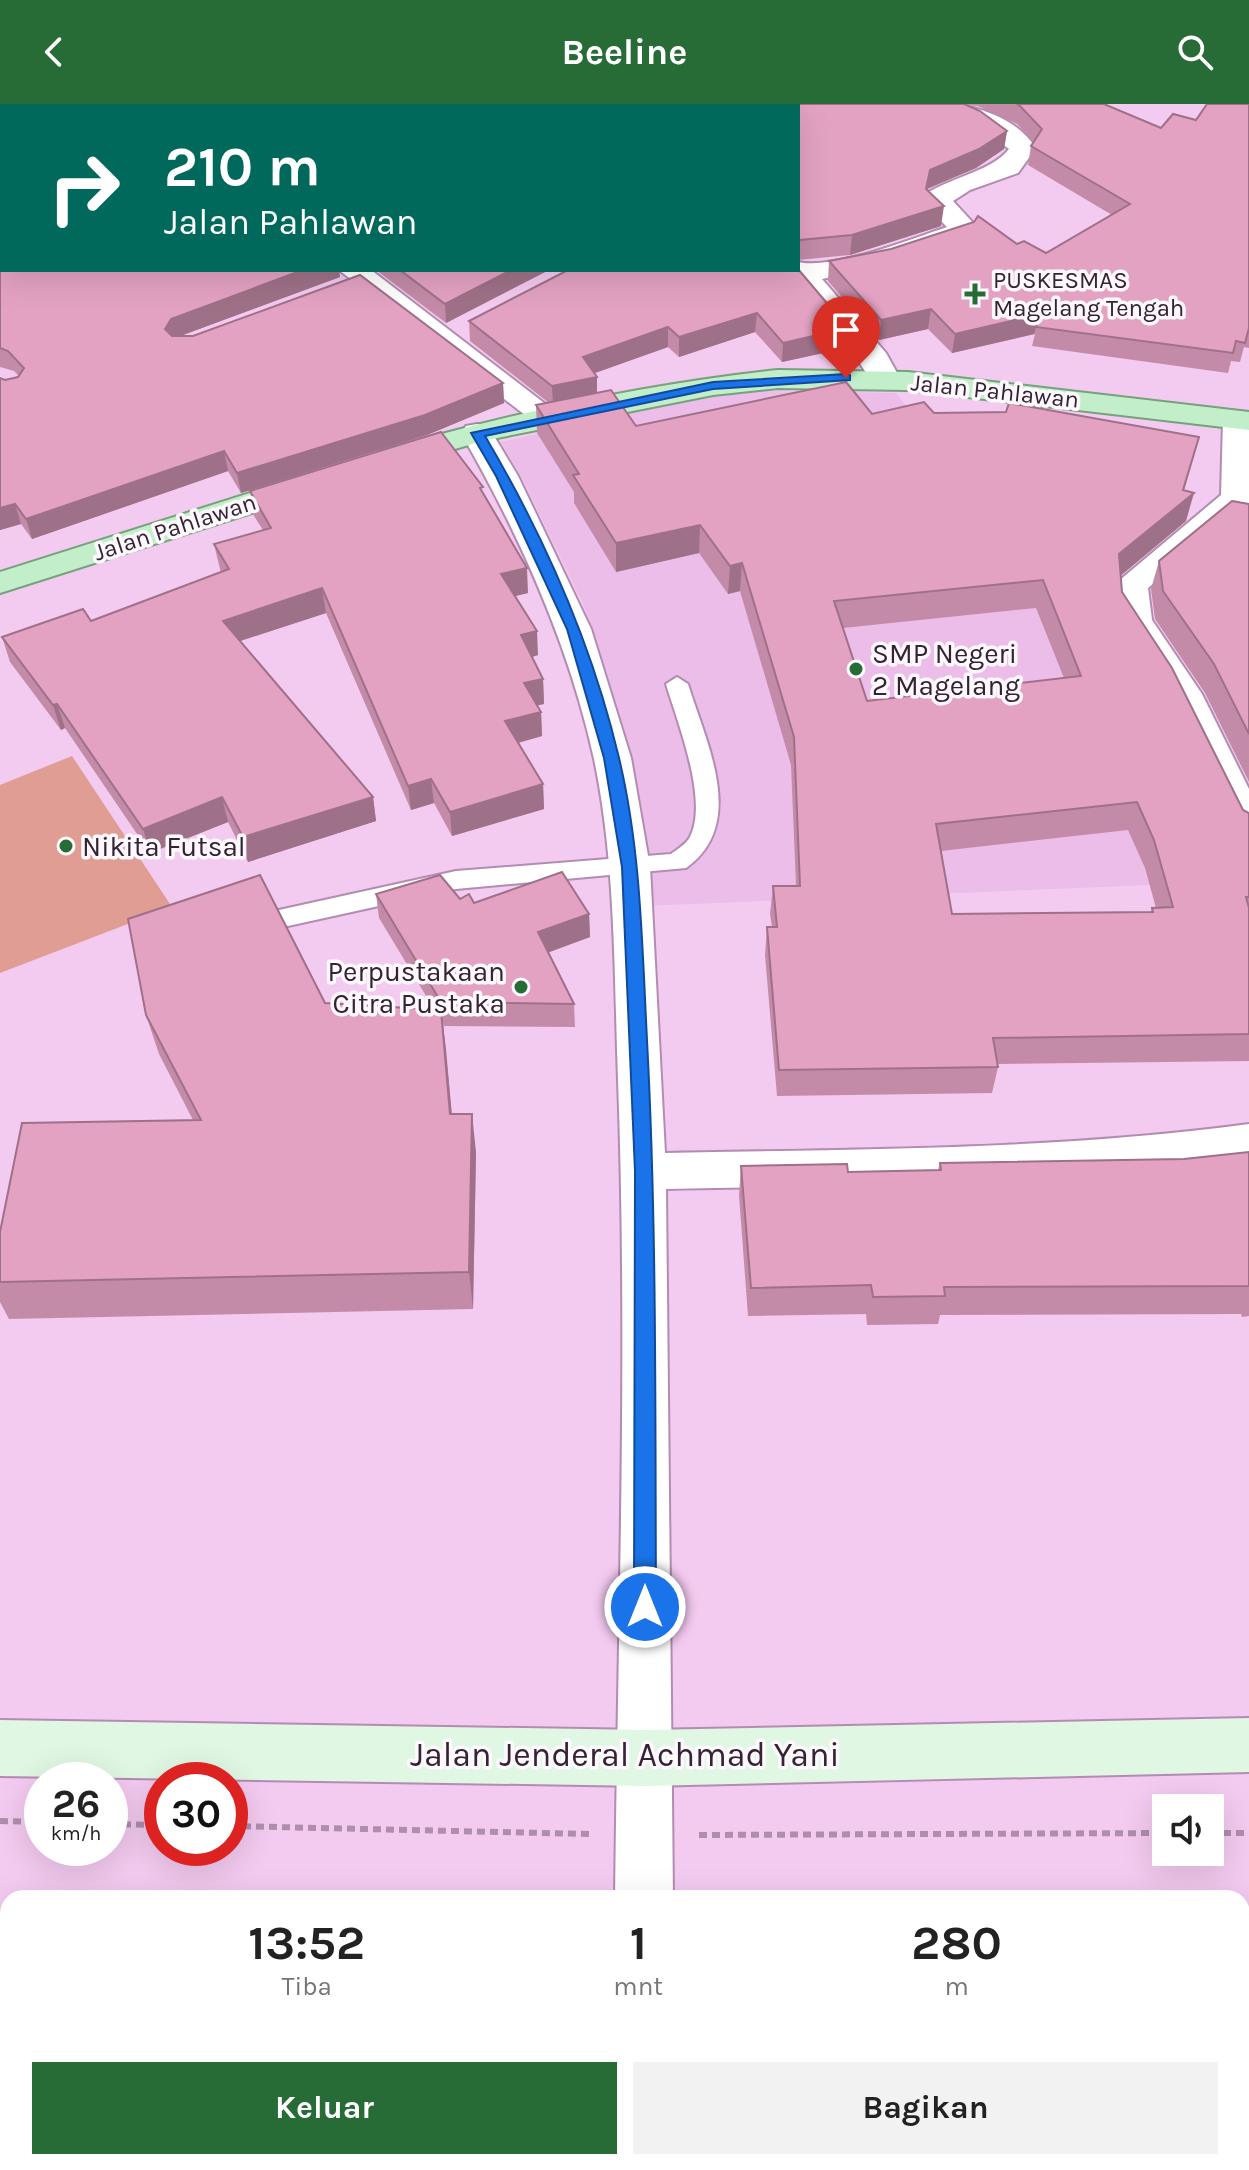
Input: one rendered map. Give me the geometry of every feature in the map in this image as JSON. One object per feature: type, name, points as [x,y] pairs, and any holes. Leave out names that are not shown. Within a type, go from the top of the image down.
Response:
[{"type":"main road","name":"Jalan Pahlawan","points":[[361,467],[477,433],[713,386],[778,379],[886,380],[1244,420]]},
{"type":"main road","name":"Jalan Pahlawan","points":[[0,583],[331,477]]},
{"type":"main road","name":"Jalan Jenderal Achmad Yani","points":[[0,1748],[646,1758],[1249,1745]]},
{"type":"street","points":[[801,272],[878,259],[960,232],[962,226],[940,206],[939,198],[961,184],[1009,167],[1023,148],[1010,135],[947,104]]},
{"type":"street","points":[[801,272],[844,319],[875,359],[886,380]]},
{"type":"street","points":[[352,280],[443,340],[550,419]]},
{"type":"street","points":[[443,340],[470,326]]},
{"type":"street","points":[[1244,420],[1243,498],[1131,585],[1135,620],[1184,694],[1249,828]]},
{"type":"street","points":[[477,433],[502,476],[574,629],[612,758],[630,867],[644,1171],[644,1890]]},
{"type":"street","points":[[644,1171],[923,1166],[1144,1156],[1249,1142]]},
{"type":"lane","points":[[288,917],[456,880],[677,862],[696,849],[704,835],[709,806],[677,684]]},
{"type":"path","points":[[0,1821],[24,1822]]},
{"type":"path","points":[[1224,1833],[1249,1833]]},
{"type":"shaded area","name":"SMP Negeri 2 Magelang","points":[[758,391],[896,393],[1000,527],[1221,882],[642,906],[616,711],[584,606],[522,478],[501,442],[694,398]]},
{"type":"shaded area","name":"Nikita Futsal","points":[[72,756],[172,907],[0,973],[0,785]]},
{"type":"building","points":[[800,104],[964,104],[980,111],[1007,131],[979,149],[930,170],[926,189],[944,206],[852,235],[800,240]]},
{"type":"building","points":[[1017,104],[1104,104],[1161,128],[1173,114],[1196,120],[1207,104],[1249,104],[1249,328],[1245,343],[1236,341],[1233,353],[1036,327],[1040,314],[955,334],[931,309],[881,320],[829,261],[891,249],[974,222],[978,216],[1017,244],[1024,241],[1046,253],[1130,204],[1031,146],[1042,129]]},
{"type":"building","points":[[800,271],[848,328],[783,343],[757,313],[679,337],[668,327],[583,357],[597,377],[552,386],[469,321],[564,272]]},
{"type":"building","points":[[0,272],[298,272],[171,319],[165,329],[172,336],[193,336],[360,275],[503,383],[425,415],[237,473],[224,451],[26,519],[15,504],[0,508],[0,378],[18,377],[24,368],[8,351],[0,348]]},
{"type":"building","points":[[403,272],[507,272],[445,304]]},
{"type":"building","points":[[846,382],[872,414],[924,402],[934,413],[1006,412],[1009,403],[1199,437],[1183,490],[1194,493],[1119,554],[1122,592],[1172,668],[1243,810],[1249,813],[1249,897],[1246,897],[1249,908],[1249,1034],[993,1038],[998,1067],[779,1070],[767,927],[777,927],[773,886],[800,886],[794,737],[742,563],[730,566],[700,525],[616,543],[573,475],[579,474],[536,405],[611,390],[636,426]],"holes":[[[1043,580],[1081,676],[867,701],[834,601]],[[1137,802],[1154,840],[1173,907],[1152,908],[1153,912],[952,914],[936,824]]]},
{"type":"building","points":[[441,432],[483,487],[480,488],[527,568],[501,574],[537,631],[521,635],[543,679],[524,683],[541,712],[505,721],[543,784],[450,812],[431,779],[408,786],[322,588],[223,621],[373,797],[243,837],[222,797],[143,829],[57,704],[53,705],[2,637],[83,609],[91,621],[229,569],[214,544],[271,528],[250,491]]},
{"type":"building","points":[[1232,501],[1249,504],[1249,734],[1214,664],[1163,591],[1159,561]]},
{"type":"building","points":[[562,872],[589,914],[538,932],[574,1004],[441,1002],[376,894],[440,875],[460,899],[469,894],[474,903]]},
{"type":"building","points":[[260,875],[325,1003],[441,1010],[450,1114],[472,1114],[469,1272],[0,1282],[0,1232],[22,1123],[201,1120],[146,1015],[128,919]]},
{"type":"building","points":[[1249,1152],[1249,1286],[944,1287],[945,1296],[873,1297],[871,1285],[751,1288],[741,1166],[847,1164],[848,1172],[941,1170],[940,1163],[1184,1159]]},
{"type":"place","name":"PUSKESMAS Magelang Tengah","points":[[975,294]]},
{"type":"place","name":"SMP Negeri 2 Magelang","points":[[856,669]]},
{"type":"place","name":"Nikita Futsal","points":[[66,846]]},
{"type":"place","name":"Perpustakaan Citra Pustaka","points":[[521,987]]},
{"type":"route","points":[[645,1607],[644,1171],[630,867],[612,758],[574,629],[502,476],[477,433],[713,386],[778,379],[846,378]]}]
